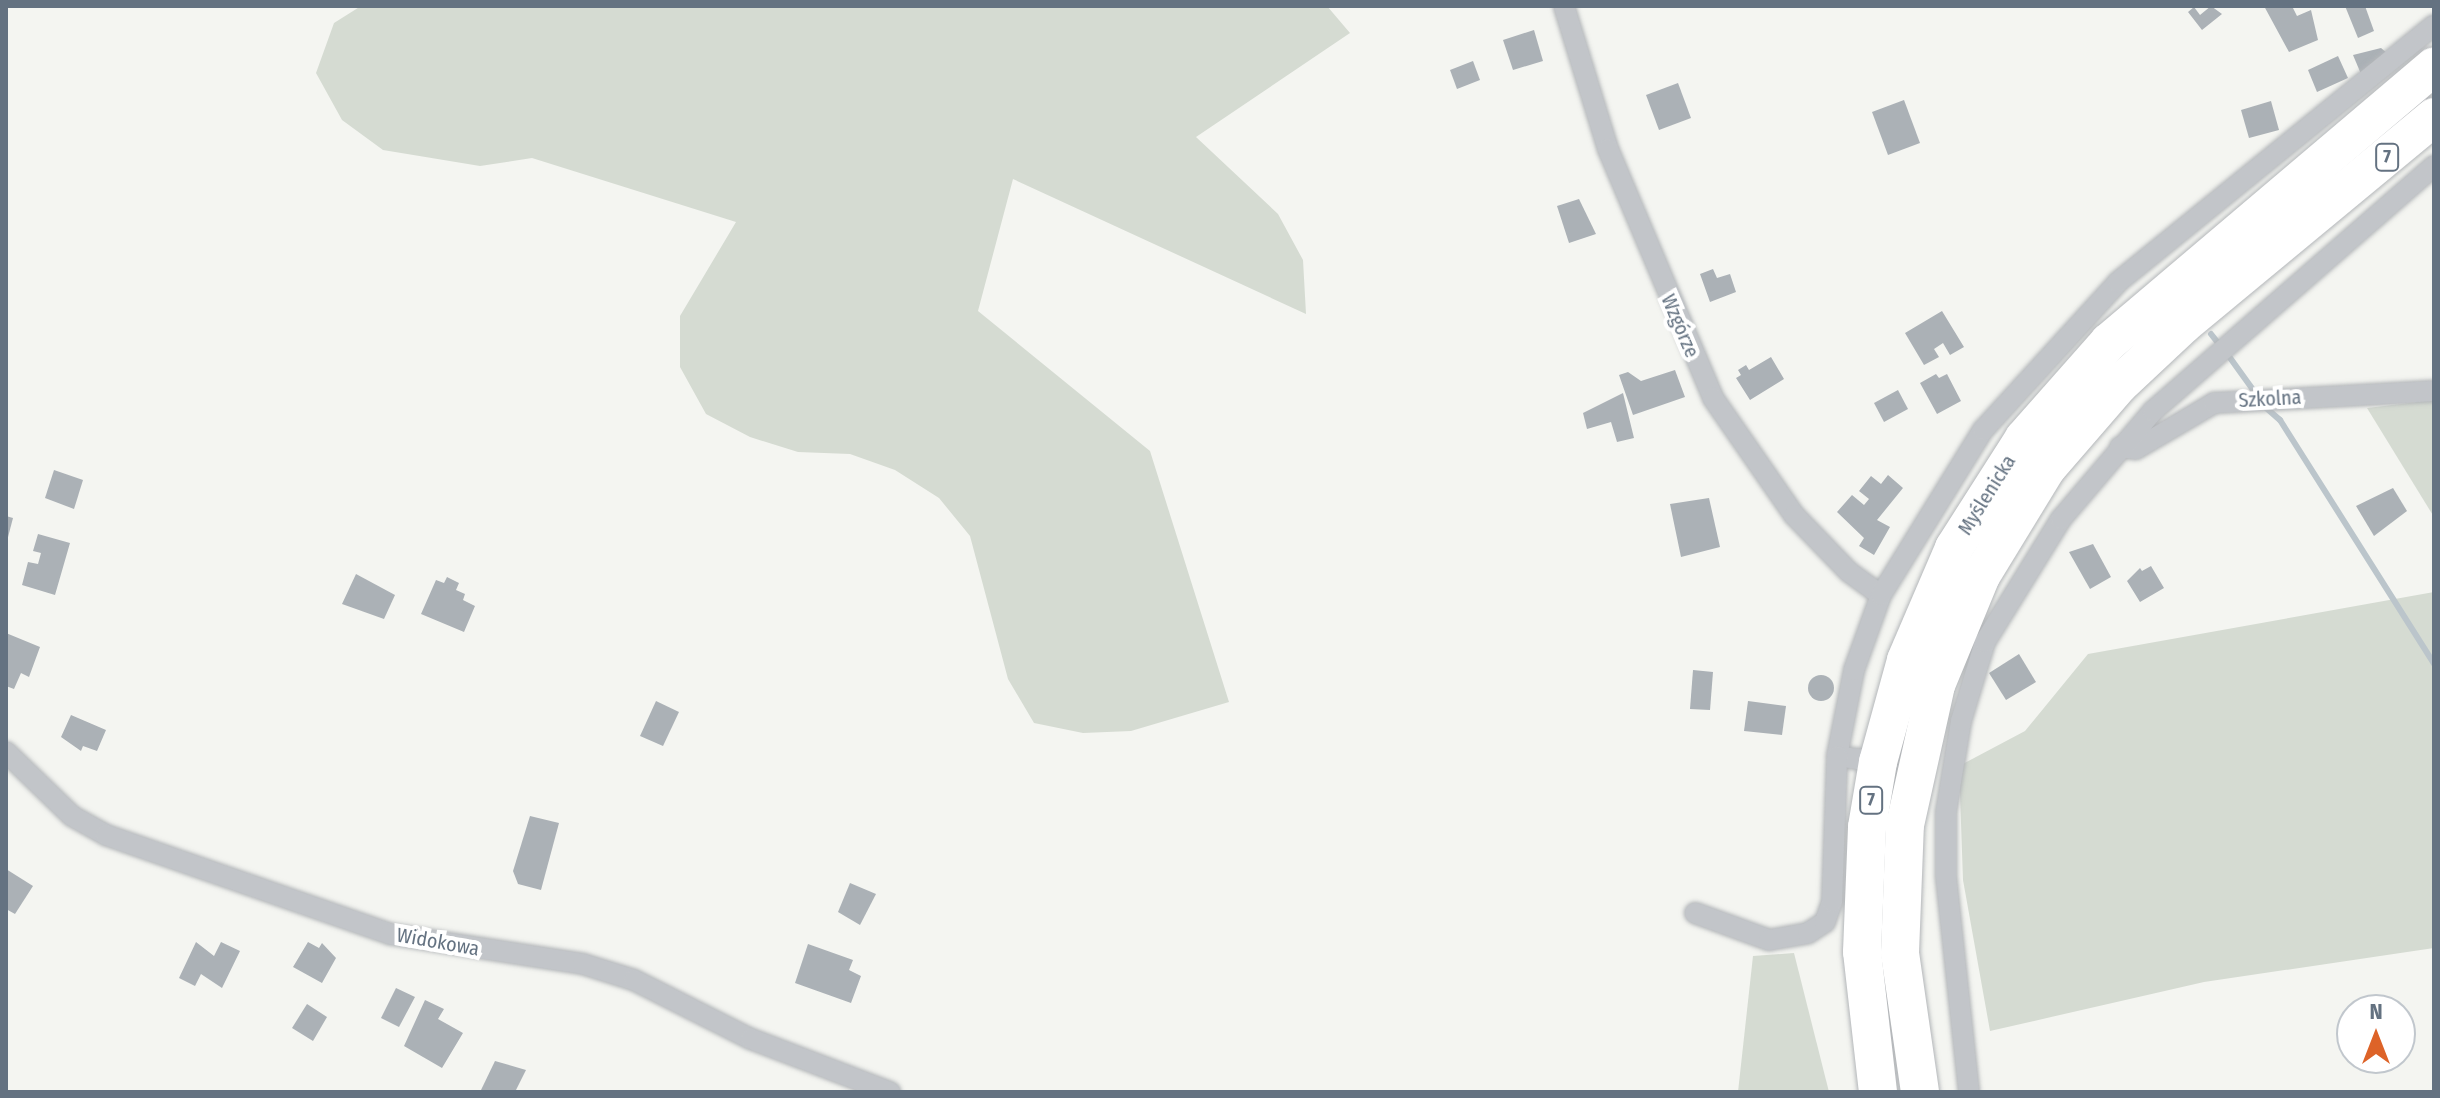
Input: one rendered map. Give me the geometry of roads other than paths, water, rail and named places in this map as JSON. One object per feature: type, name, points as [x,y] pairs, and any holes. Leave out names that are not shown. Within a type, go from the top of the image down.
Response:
[{"type":"highway","name":"Myślenicka","points":[[1878,1092],[1864,984],[1862,906],[1878,762],[1917,628],[1968,524],[2024,438],[2109,342],[2434,66]]},
{"type":"highway","name":"Myślenicka","points":[[1920,1092],[1900,953],[1905,825],[1936,685],[1988,562],[2047,468],[2119,385],[2184,324],[2434,117]]},
{"type":"street","name":"Wzgórze","points":[[1564,6],[1608,149],[1713,398],[1794,515],[1849,572],[1881,595]]},
{"type":"street","points":[[1695,913],[1769,940],[1808,933],[1825,922],[1832,902],[1837,756],[1854,670],[1881,595],[1983,430],[2118,282],[2434,25]]},
{"type":"street","points":[[1969,1092],[1946,875],[1946,812],[1961,721],[1985,642],[2061,519],[2153,411],[2434,166]]},
{"type":"street","name":"Szkolna","points":[[2120,447],[2136,449],[2214,403],[2434,391]]},
{"type":"street","points":[[1932,509],[1968,524]]},
{"type":"street","name":"Widokowa","points":[[6,752],[72,816],[106,835],[390,934],[583,964],[634,980],[751,1039],[890,1092]]},
{"type":"street","points":[[1837,756],[1878,762]]},
{"type":"waterway","points":[[2211,334],[2218,343]]},
{"type":"waterway","points":[[2228,355],[2254,391]]},
{"type":"waterway","points":[[2265,407],[2280,420],[2434,664]]}]
